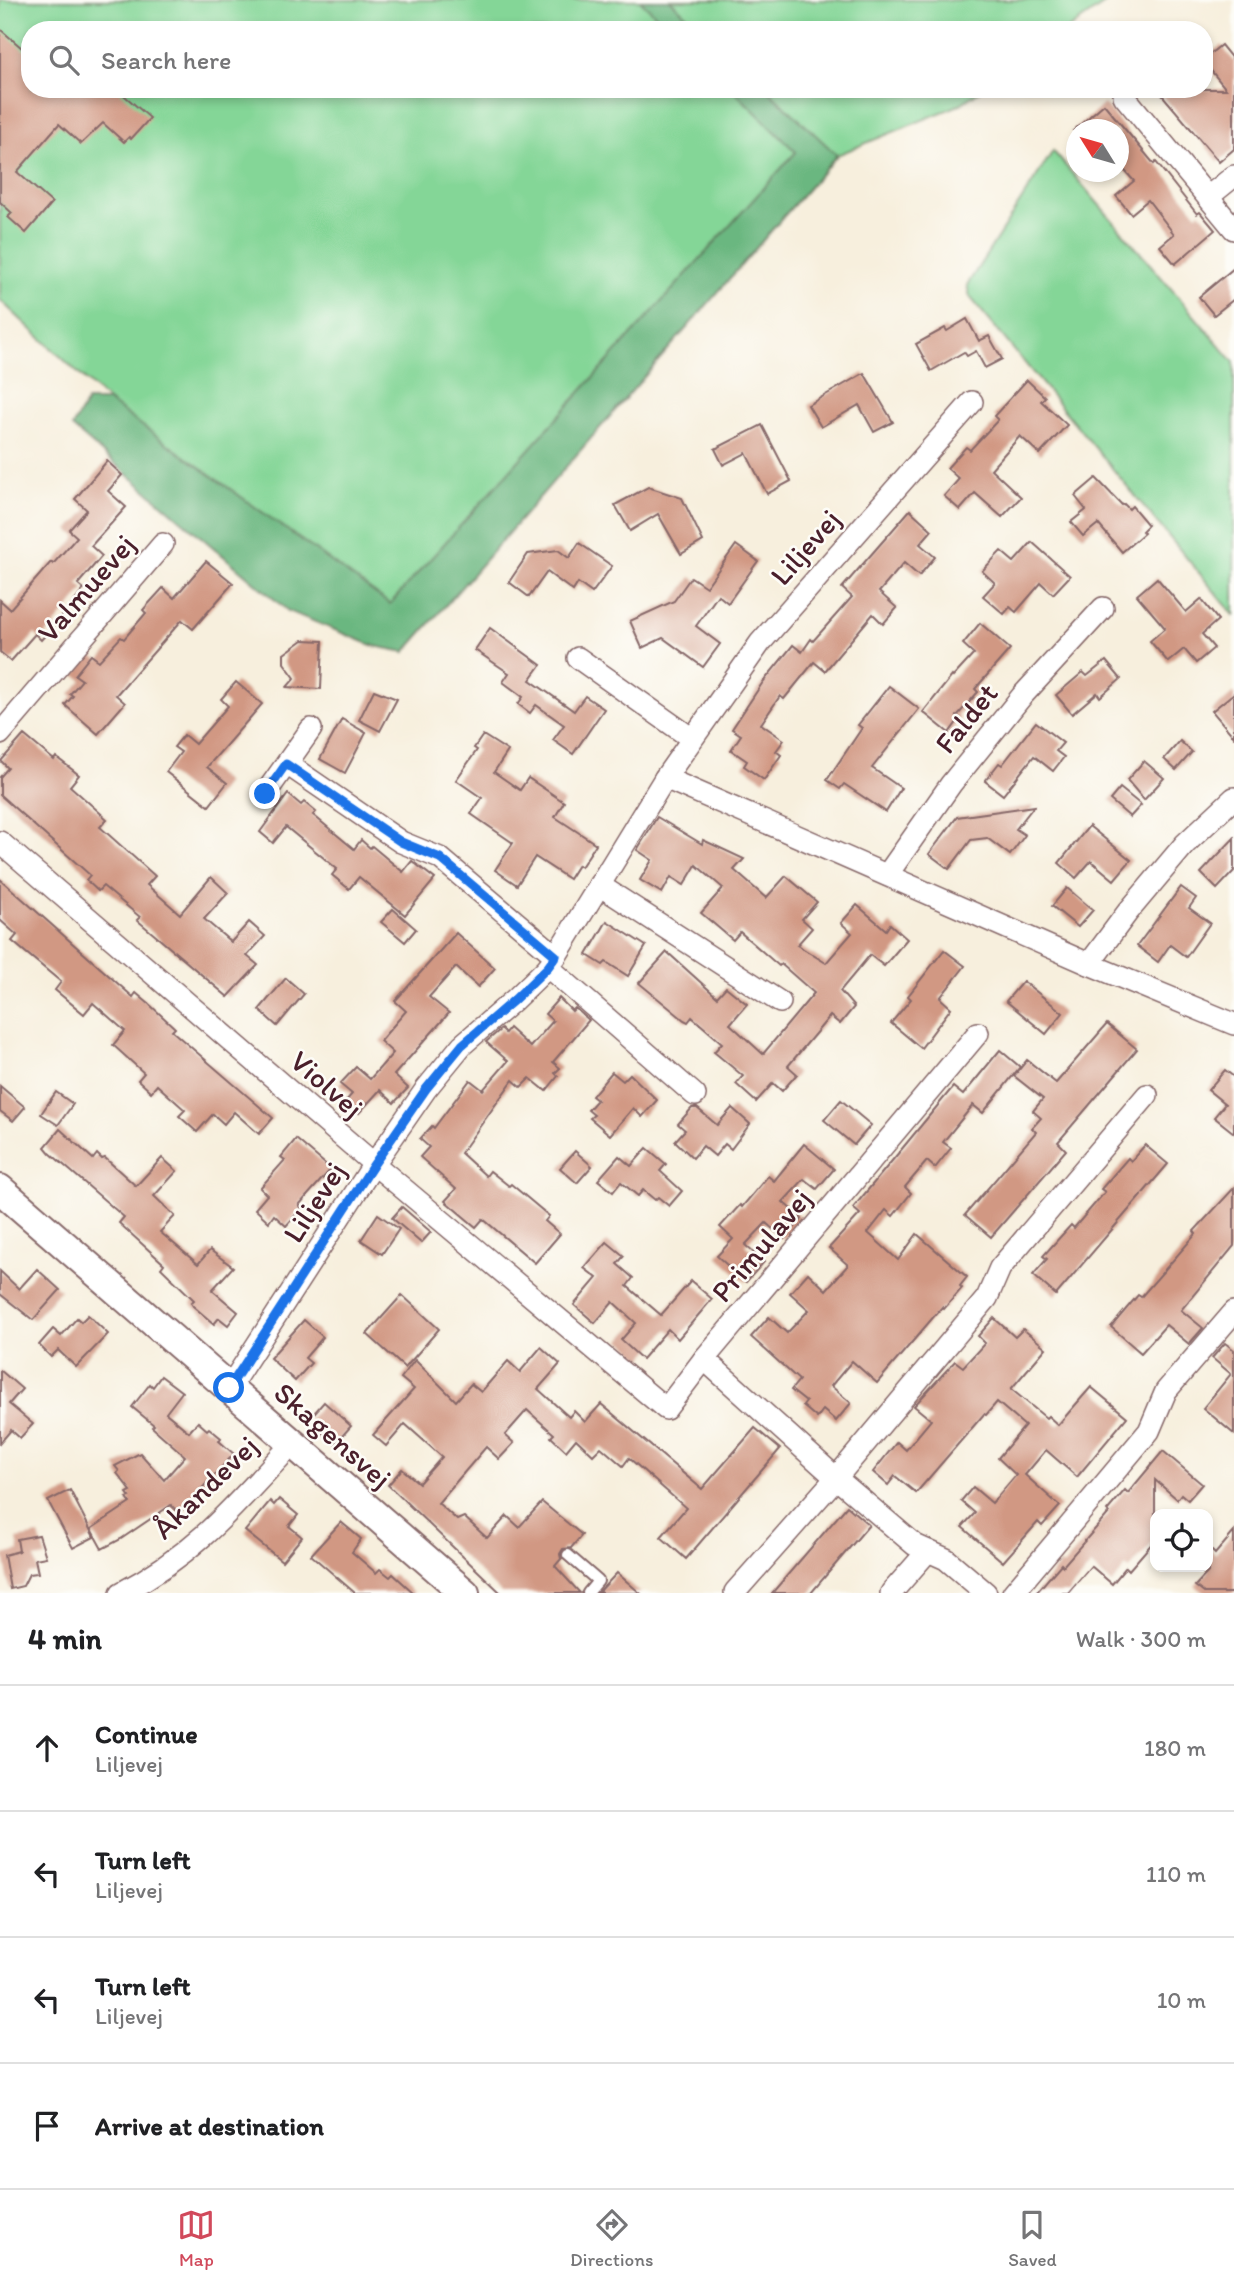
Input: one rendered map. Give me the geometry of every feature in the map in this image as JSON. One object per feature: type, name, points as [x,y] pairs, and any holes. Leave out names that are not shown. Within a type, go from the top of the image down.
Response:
[{"type":"street","points":[[1126,98],[1234,229]]},
{"type":"street","points":[[1208,197],[1234,176]]},
{"type":"street","name":"Liljevej","points":[[229,1388],[374,1164],[426,1089],[462,1045],[514,1000],[552,962],[691,738],[760,643],[972,402]]},
{"type":"street","name":"Valmuevej","points":[[0,734],[163,544]]},
{"type":"street","name":"Faldet","points":[[887,875],[951,784],[1022,696],[1103,608]]},
{"type":"street","points":[[578,658],[691,738]]},
{"type":"street","points":[[265,794],[311,729]]},
{"type":"street","points":[[286,764],[401,842],[440,858],[695,1095]]},
{"type":"street","points":[[665,778],[1089,964],[1234,1024]]},
{"type":"street","points":[[1089,964],[1127,913],[1185,844],[1234,798]]},
{"type":"street","name":"Violvej","points":[[0,842],[374,1164],[666,1409],[704,1359]]},
{"type":"street","points":[[599,885],[780,1002]]},
{"type":"street","name":"Primulavej","points":[[704,1359],[978,1033]]},
{"type":"street","points":[[735,1592],[836,1478],[987,1298],[1000,1268],[1147,1095]]},
{"type":"street","name":"Skagensvej","points":[[0,1189],[465,1593]]},
{"type":"street","points":[[1013,1593],[1149,1431],[1166,1391],[1234,1312]]},
{"type":"street","points":[[704,1359],[915,1545],[946,1559],[986,1593]]},
{"type":"street","name":"Åkandevej","points":[[121,1593],[185,1554],[218,1524],[293,1443]]},
{"type":"street","points":[[891,1593],[928,1551]]},
{"type":"lane","points":[[568,1555],[598,1581],[588,1593]]},
{"type":"green space","points":[[0,0],[1110,0],[1080,21],[21,21],[21,98],[969,98],[959,105],[837,155],[405,652],[108,401],[0,300]]},
{"type":"green space","points":[[640,0],[670,0],[692,21],[662,21]]},
{"type":"green space","points":[[741,98],[777,98],[837,155],[405,652],[374,646],[288,611],[72,427],[87,401],[108,401],[390,604],[796,152]]},
{"type":"green space","points":[[1053,151],[1066,166],[1066,182],[1080,182],[1234,362],[1234,615],[970,297],[967,285]]},
{"type":"building","points":[[0,29],[21,47],[21,98],[127,98],[150,118],[131,139],[129,137],[124,142],[103,123],[81,144],[59,124],[17,172],[52,203],[26,233],[8,217],[12,213],[0,202]]},
{"type":"building","points":[[1221,45],[1234,61],[1234,149],[1219,162],[1165,98],[1213,98],[1213,89],[1226,89],[1213,73],[1213,52]]},
{"type":"building","points":[[1104,104],[1116,119],[1087,119]]},
{"type":"building","points":[[1129,134],[1154,164],[1156,162],[1197,214],[1200,212],[1215,230],[1175,264],[1160,246],[1174,234],[1148,200],[1131,214],[1116,196],[1134,181],[1129,175]]},
{"type":"building","points":[[1234,268],[1234,299],[1214,315],[1199,297]]},
{"type":"building","points":[[967,319],[979,341],[989,336],[1002,359],[985,368],[976,351],[967,356],[964,352],[931,371],[916,344]]},
{"type":"building","points":[[864,373],[893,422],[874,432],[859,405],[821,427],[808,405]]},
{"type":"building","points":[[1027,380],[1045,397],[1041,401],[1067,425],[1040,454],[1020,436],[991,469],[1021,497],[1002,517],[975,493],[960,510],[944,496],[959,479],[947,468],[966,447],[970,450],[998,420],[994,416]]},
{"type":"building","points":[[762,425],[791,481],[767,494],[746,453],[723,465],[715,449]]},
{"type":"building","points":[[107,461],[122,475],[108,491],[126,507],[91,546],[102,556],[78,584],[84,589],[41,640],[35,634],[11,661],[0,652],[0,600],[10,609],[77,537],[69,530],[87,510],[75,499]]},
{"type":"building","points":[[1096,478],[1122,505],[1129,509],[1132,506],[1148,525],[1142,531],[1144,533],[1122,552],[1098,524],[1083,536],[1071,522],[1086,510],[1075,496]]},
{"type":"building","points":[[648,487],[682,498],[703,541],[681,554],[658,514],[630,531],[615,505]]},
{"type":"building","points":[[910,510],[932,530],[920,544],[935,557],[919,576],[904,563],[879,592],[897,608],[883,624],[873,614],[825,671],[814,662],[784,699],[780,696],[761,724],[784,740],[776,751],[781,755],[764,780],[744,766],[747,761],[731,750],[741,735],[732,729],[763,682],[793,645],[802,652],[852,597],[842,588]]},
{"type":"building","points":[[1032,542],[1070,576],[1053,594],[1041,583],[1016,612],[1010,607],[1004,614],[983,596],[995,583],[982,571],[1001,551],[1014,562]]},
{"type":"building","points":[[579,543],[612,566],[592,593],[578,583],[573,591],[547,572],[529,597],[509,582],[528,554],[558,550],[569,558]]},
{"type":"building","points":[[736,545],[758,561],[728,603],[718,595],[696,626],[720,644],[703,667],[663,638],[642,648],[630,621],[674,601],[691,577],[706,587]]},
{"type":"building","points":[[206,561],[233,583],[193,629],[182,620],[116,695],[125,703],[98,734],[65,705],[82,680],[75,675],[91,655],[99,661],[121,637],[124,639],[146,613],[143,610],[163,588],[174,598]]},
{"type":"building","points":[[1157,578],[1186,612],[1201,599],[1218,620],[1202,634],[1214,648],[1196,663],[1184,649],[1168,662],[1150,641],[1165,628],[1137,595]]},
{"type":"building","points":[[980,623],[1010,649],[975,689],[978,692],[957,716],[960,718],[949,733],[923,712],[974,654],[963,644]]},
{"type":"building","points":[[490,628],[541,665],[530,680],[574,711],[585,696],[604,709],[573,754],[553,740],[564,725],[536,705],[530,713],[518,704],[523,697],[503,682],[509,673],[475,650]]},
{"type":"building","points":[[303,640],[323,641],[321,689],[287,687],[295,678],[284,663],[284,654]]},
{"type":"building","points":[[1106,661],[1121,679],[1100,697],[1097,693],[1072,714],[1056,695],[1083,672],[1087,676]]},
{"type":"building","points":[[236,682],[262,704],[207,767],[227,783],[209,806],[166,772],[181,752],[174,747],[184,735],[195,744],[228,706],[221,699]]},
{"type":"building","points":[[889,686],[919,709],[872,768],[901,788],[886,812],[844,784],[840,789],[827,780],[862,728],[858,725]]},
{"type":"building","points":[[374,690],[397,699],[380,731],[359,720]]},
{"type":"building","points":[[1234,693],[1234,737],[1212,711]]},
{"type":"building","points":[[342,719],[366,733],[345,773],[320,759]]},
{"type":"building","points":[[1036,722],[1063,743],[1056,751],[1064,757],[1053,771],[1034,756],[1003,795],[985,781],[999,763],[1002,765]]},
{"type":"building","points":[[24,735],[54,760],[56,757],[79,775],[70,786],[107,819],[100,827],[155,876],[147,885],[180,914],[211,877],[228,893],[204,919],[231,942],[249,922],[265,936],[247,956],[258,965],[228,997],[137,920],[140,917],[103,886],[98,891],[86,880],[90,875],[0,795],[0,777],[8,768],[1,761]]},
{"type":"building","points":[[483,735],[508,751],[494,772],[520,790],[528,778],[564,802],[555,817],[596,844],[581,867],[578,865],[569,879],[535,857],[517,885],[495,870],[513,843],[471,814],[482,798],[456,780],[477,750],[474,748]]},
{"type":"building","points":[[1180,741],[1192,752],[1176,770],[1164,759]]},
{"type":"building","points":[[1144,761],[1164,778],[1144,800],[1127,780]]},
{"type":"building","points":[[1120,788],[1141,805],[1130,817],[1110,800]]},
{"type":"building","points":[[288,794],[301,805],[304,802],[316,812],[313,815],[354,849],[361,840],[403,872],[412,861],[435,879],[405,915],[359,877],[349,889],[332,875],[337,869],[286,827],[273,843],[260,832]]},
{"type":"building","points":[[1034,806],[1016,829],[1025,835],[1010,855],[987,838],[971,840],[949,869],[929,854],[957,817]]},
{"type":"building","points":[[657,817],[702,844],[703,840],[744,859],[734,870],[766,898],[786,876],[817,902],[802,919],[812,928],[797,945],[826,963],[852,933],[841,923],[857,905],[886,930],[890,924],[907,939],[884,966],[870,955],[840,991],[854,1007],[840,1024],[830,1016],[788,1066],[797,1074],[782,1091],[773,1083],[756,1102],[736,1084],[743,1076],[714,1052],[722,1043],[692,1017],[688,1022],[684,1020],[639,983],[667,952],[717,997],[726,987],[747,1004],[730,1024],[763,1054],[814,993],[740,932],[733,940],[701,913],[723,888],[696,865],[684,885],[671,877],[662,893],[640,880],[652,860],[637,850]]},
{"type":"building","points":[[1089,826],[1131,860],[1114,880],[1091,861],[1076,878],[1059,863]]},
{"type":"building","points":[[1234,838],[1234,871],[1217,889],[1201,873]]},
{"type":"building","points":[[0,879],[133,997],[136,993],[149,1004],[175,1028],[172,1031],[273,1118],[259,1134],[234,1112],[224,1124],[213,1114],[197,1132],[179,1116],[185,1110],[157,1085],[151,1092],[138,1080],[144,1073],[113,1045],[125,1031],[93,1003],[84,1014],[55,990],[61,982],[12,941],[17,935],[0,920]]},
{"type":"building","points":[[1181,887],[1196,898],[1189,908],[1210,923],[1186,957],[1170,945],[1158,962],[1137,946]]},
{"type":"building","points":[[1067,888],[1093,910],[1078,927],[1052,906]]},
{"type":"building","points":[[393,909],[416,929],[405,942],[381,922]]},
{"type":"building","points":[[607,921],[646,946],[628,976],[606,962],[603,965],[587,955]]},
{"type":"building","points":[[456,933],[495,968],[478,987],[456,967],[429,997],[449,1013],[394,1075],[408,1088],[394,1103],[380,1090],[359,1113],[346,1101],[352,1094],[340,1084],[356,1067],[370,1079],[393,1053],[380,1041],[406,1011],[395,1001]]},
{"type":"building","points":[[944,950],[965,966],[940,998],[951,1008],[921,1048],[891,1023],[911,999],[908,996]]},
{"type":"building","points":[[286,978],[304,994],[277,1026],[259,1010]]},
{"type":"building","points":[[1023,981],[1063,1013],[1046,1034],[1006,1001]]},
{"type":"building","points":[[559,998],[572,1011],[575,1008],[589,1020],[553,1062],[560,1068],[555,1073],[558,1076],[546,1091],[530,1078],[521,1087],[513,1080],[461,1153],[486,1176],[490,1171],[509,1186],[511,1184],[549,1216],[545,1221],[560,1234],[535,1263],[483,1219],[476,1227],[445,1201],[456,1189],[420,1157],[429,1147],[420,1139],[432,1126],[434,1128],[470,1080],[483,1090],[508,1061],[486,1042],[501,1029],[505,1033],[509,1028],[530,1047],[553,1021],[545,1014]]},
{"type":"building","points":[[1107,1024],[1137,1049],[1058,1142],[1066,1150],[991,1237],[965,1215],[1036,1132],[1032,1128],[1041,1118],[1033,1111],[1043,1099],[1014,1076],[1027,1060],[1056,1083]]},
{"type":"building","points":[[1000,1050],[1020,1067],[983,1113],[973,1105],[943,1142],[951,1148],[935,1168],[927,1161],[905,1187],[911,1193],[893,1216],[886,1210],[868,1233],[898,1260],[917,1234],[967,1277],[960,1286],[962,1288],[944,1309],[942,1307],[877,1383],[852,1361],[831,1386],[851,1403],[836,1421],[823,1410],[817,1418],[803,1406],[806,1402],[791,1390],[799,1380],[751,1337],[769,1317],[787,1333],[809,1310],[790,1293],[808,1273],[826,1290],[848,1265],[829,1248],[860,1214],[853,1208],[953,1087],[963,1095]]},
{"type":"building","points":[[1225,1070],[1234,1077],[1234,1133],[1214,1117],[1225,1104],[1208,1090]]},
{"type":"building","points":[[612,1072],[623,1081],[630,1074],[657,1100],[642,1117],[633,1108],[610,1135],[590,1118],[594,1115],[588,1110],[597,1100],[592,1096]]},
{"type":"building","points":[[0,1086],[25,1107],[13,1121],[0,1111]]},
{"type":"building","points":[[56,1092],[73,1104],[58,1125],[41,1114]]},
{"type":"building","points":[[841,1100],[871,1125],[854,1145],[824,1120]]},
{"type":"building","points":[[692,1108],[697,1108],[717,1125],[732,1108],[750,1124],[731,1149],[725,1144],[715,1156],[703,1146],[693,1158],[675,1141],[685,1130],[678,1124]]},
{"type":"building","points":[[60,1129],[93,1159],[97,1154],[102,1159],[105,1158],[136,1186],[162,1158],[177,1171],[154,1196],[175,1216],[160,1232],[198,1264],[210,1250],[233,1267],[212,1290],[238,1312],[228,1325],[219,1318],[214,1324],[193,1306],[191,1303],[194,1300],[161,1268],[164,1264],[119,1223],[124,1217],[50,1153],[45,1147]]},
{"type":"building","points":[[296,1139],[331,1169],[299,1205],[302,1208],[286,1226],[274,1215],[269,1222],[255,1209],[267,1195],[260,1188],[285,1160],[281,1157]]},
{"type":"building","points":[[804,1144],[834,1169],[817,1189],[804,1179],[783,1202],[802,1219],[784,1239],[766,1223],[745,1245],[764,1262],[746,1282],[717,1256],[733,1239],[720,1227],[740,1205],[742,1207],[768,1176],[774,1181]]},
{"type":"building","points":[[1145,1145],[1168,1164],[1056,1295],[1033,1275],[1047,1259],[1043,1256],[1071,1225],[1074,1228],[1105,1192],[1101,1189],[1128,1158],[1131,1161]]},
{"type":"building","points":[[647,1148],[666,1164],[660,1171],[682,1191],[669,1206],[658,1197],[655,1200],[643,1190],[638,1196],[621,1182],[613,1192],[598,1180],[619,1156],[631,1166]]},
{"type":"building","points":[[575,1151],[592,1166],[577,1183],[560,1168]]},
{"type":"building","points":[[1234,1188],[1234,1246],[1181,1310],[1203,1328],[1189,1344],[1166,1325],[1141,1353],[1111,1327],[1138,1295],[1141,1297],[1196,1234],[1194,1231]]},
{"type":"building","points":[[402,1207],[431,1232],[421,1243],[392,1218]]},
{"type":"building","points":[[378,1214],[399,1229],[382,1254],[361,1240]]},
{"type":"building","points":[[607,1242],[624,1256],[617,1264],[633,1278],[627,1286],[661,1315],[691,1281],[712,1299],[678,1339],[668,1329],[642,1359],[621,1340],[636,1323],[613,1302],[595,1323],[574,1305],[597,1278],[584,1268]]},
{"type":"building","points":[[37,1269],[60,1290],[33,1320],[0,1294],[0,1271],[19,1289]]},
{"type":"building","points":[[402,1295],[439,1329],[405,1368],[367,1334]]},
{"type":"building","points":[[88,1315],[108,1334],[76,1367],[58,1350],[51,1357],[39,1345],[53,1329],[61,1336],[77,1318],[81,1322]]},
{"type":"building","points":[[994,1318],[1015,1337],[1023,1329],[1046,1348],[1011,1389],[1046,1418],[1048,1416],[1058,1425],[1091,1387],[1127,1417],[1077,1477],[1046,1450],[1025,1475],[1060,1506],[1042,1526],[1038,1522],[1003,1562],[962,1527],[975,1513],[961,1501],[973,1487],[992,1503],[1016,1475],[998,1458],[1025,1426],[997,1402],[916,1493],[895,1476],[888,1485],[873,1472],[897,1442],[906,1450],[931,1420],[914,1406],[955,1361],[963,1367],[985,1343],[978,1336]]},
{"type":"building","points":[[304,1320],[323,1337],[305,1358],[311,1363],[295,1381],[270,1358]]},
{"type":"building","points":[[1225,1343],[1234,1350],[1234,1434],[1203,1408],[1231,1374],[1212,1358]]},
{"type":"building","points":[[541,1347],[560,1364],[538,1389],[569,1417],[574,1411],[585,1422],[601,1404],[702,1489],[755,1428],[780,1449],[686,1559],[661,1537],[686,1508],[629,1458],[623,1466],[601,1447],[593,1455],[576,1439],[566,1451],[551,1437],[554,1434],[527,1410],[505,1435],[514,1443],[499,1459],[486,1447],[438,1503],[457,1520],[464,1517],[487,1538],[507,1516],[519,1527],[542,1502],[582,1535],[571,1548],[563,1549],[561,1559],[555,1566],[580,1593],[501,1593],[388,1485],[402,1469],[419,1483],[442,1457],[405,1424],[386,1446],[373,1435],[414,1389],[401,1378],[415,1360],[456,1401],[471,1384],[481,1392],[508,1361],[520,1372]]},
{"type":"building","points":[[0,1370],[22,1389],[9,1404],[33,1424],[20,1438],[11,1430],[0,1443]]},
{"type":"building","points":[[161,1376],[182,1392],[166,1413],[189,1432],[198,1422],[207,1430],[209,1428],[234,1454],[179,1513],[171,1505],[102,1549],[91,1529],[130,1503],[127,1493],[131,1491],[115,1466],[140,1453],[164,1480],[185,1456],[132,1407],[150,1384],[153,1387]]},
{"type":"building","points":[[324,1402],[351,1426],[335,1444],[308,1420]]},
{"type":"building","points":[[1163,1451],[1202,1484],[1188,1500],[1181,1494],[1177,1499],[1155,1480],[1155,1509],[1150,1509],[1150,1546],[1129,1570],[1126,1567],[1112,1584],[1091,1566],[1068,1593],[1036,1593],[1109,1513],[1107,1511],[1125,1490],[1128,1493]]},
{"type":"building","points":[[70,1490],[94,1537],[73,1548],[48,1501]]},
{"type":"building","points":[[279,1499],[298,1515],[289,1526],[302,1537],[282,1561],[245,1531],[270,1501],[274,1505]]},
{"type":"building","points":[[847,1506],[869,1525],[811,1593],[772,1593]]},
{"type":"building","points":[[341,1522],[361,1539],[352,1552],[376,1573],[380,1569],[390,1577],[393,1574],[414,1593],[355,1593],[311,1555]]},
{"type":"building","points":[[1234,1532],[1234,1593],[1204,1593],[1195,1586],[1208,1572],[1213,1572],[1213,1552],[1215,1554]]},
{"type":"building","points":[[39,1535],[46,1557],[35,1559],[38,1573],[29,1574],[23,1586],[10,1589],[4,1555],[19,1551],[17,1539]]},
{"type":"building","points":[[617,1573],[640,1593],[598,1593]]},
{"type":"route","points":[[229,1388],[374,1164],[426,1089],[462,1045],[514,1000],[556,956],[440,858],[401,842],[286,764],[265,794]]}]
